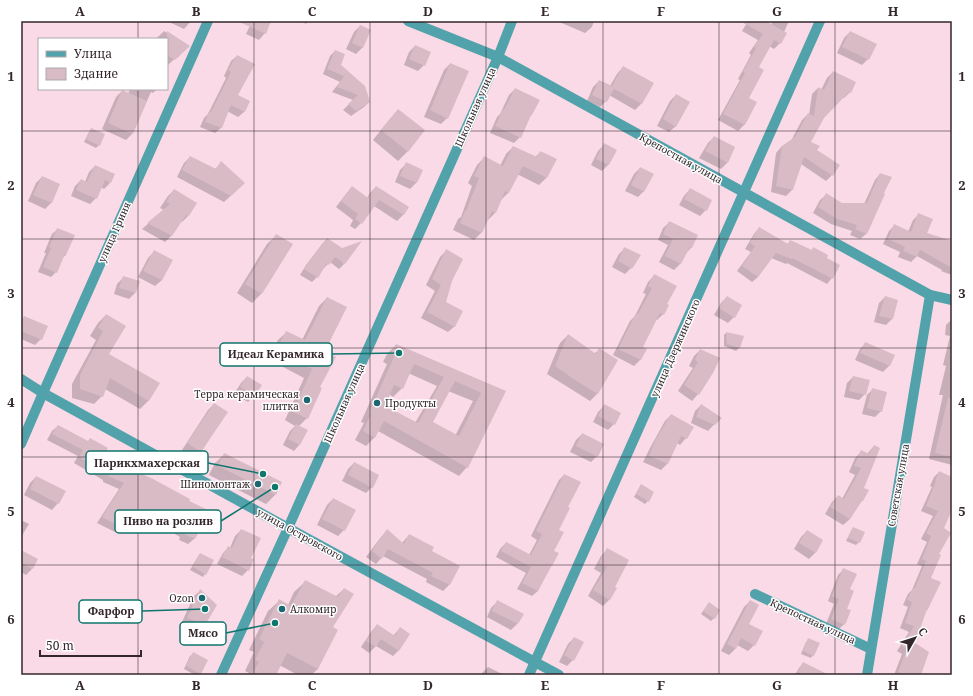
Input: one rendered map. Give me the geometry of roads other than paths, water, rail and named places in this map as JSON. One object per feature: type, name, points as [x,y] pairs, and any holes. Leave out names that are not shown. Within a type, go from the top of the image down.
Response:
[{"type":"street","name":"улица Гриня","points":[[21,444],[208,21]]},
{"type":"street","name":"Крепостная улица","points":[[408,21],[498,57],[930,295],[952,300]]},
{"type":"street","name":"Школьная улица","points":[[221,675],[498,57],[512,21]]},
{"type":"street","name":"улица Дзержинского","points":[[529,675],[820,21]]},
{"type":"street","name":"Советская улица","points":[[866,675],[930,295]]},
{"type":"street","name":"улица Островского","points":[[21,379],[43,393],[288,528],[559,675]]},
{"type":"street","name":"Крепостная улица","points":[[755,594],[871,649]]},
{"type":"place","name":"Идеал Керамика","points":[[399,353]]},
{"type":"place","name":"Терра керамическая плитка","points":[[307,400]]},
{"type":"place","name":"Продукты","points":[[377,403]]},
{"type":"place","name":"Парикхмахерская","points":[[263,474]]},
{"type":"place","name":"Шиномонтаж","points":[[258,484]]},
{"type":"place","name":"Пиво на розлив","points":[[275,487]]},
{"type":"place","name":"Ozon","points":[[202,598]]},
{"type":"place","name":"Фарфор","points":[[205,609]]},
{"type":"place","name":"Алкомир","points":[[282,609]]},
{"type":"place","name":"Мясо","points":[[275,623]]}]
